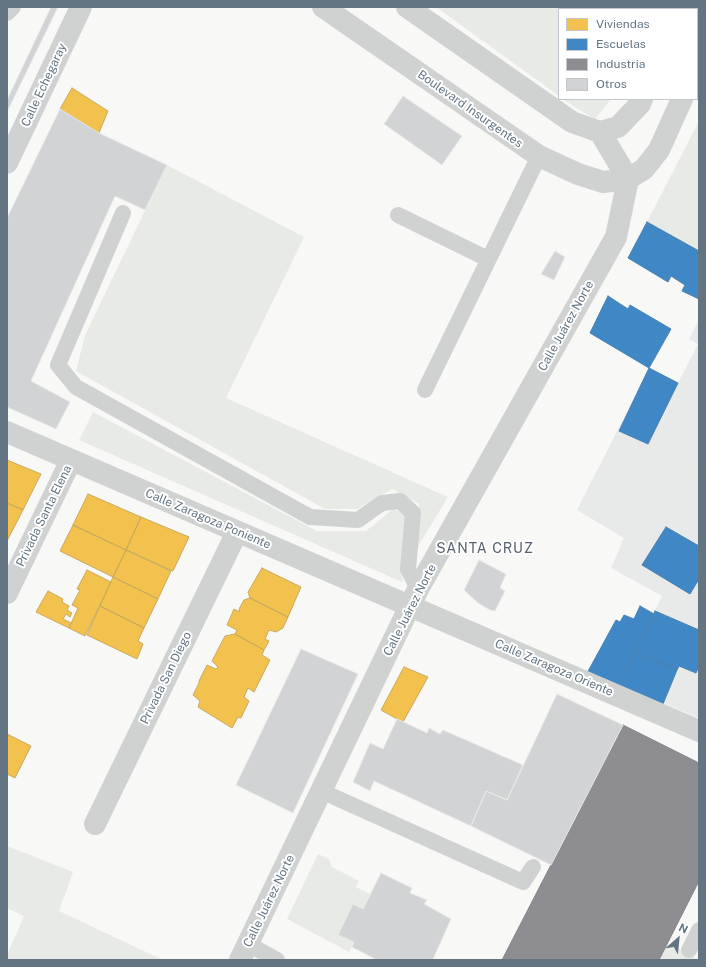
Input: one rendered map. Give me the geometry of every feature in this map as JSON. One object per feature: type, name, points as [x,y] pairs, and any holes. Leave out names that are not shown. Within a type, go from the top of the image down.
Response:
[{"type":"street","name":"Calle Echegaray","points":[[7,163],[81,7]]},
{"type":"street","name":"Boulevard Insurgentes","points":[[323,7],[539,156],[578,174],[603,182],[628,179]]},
{"type":"street","points":[[408,7],[572,122],[600,132],[618,127],[640,104],[642,100]]},
{"type":"street","points":[[600,132],[628,179],[644,169],[658,150],[682,100]]},
{"type":"street","name":"Calle Juárez Norte","points":[[244,952],[414,598],[616,237],[628,179]]},
{"type":"street","name":"Calle Zaragoza Poniente","points":[[7,432],[238,532],[414,598]]},
{"type":"street","name":"Privada Santa Elena","points":[[7,593],[71,460]]},
{"type":"street","name":"Privada San Diego","points":[[94,824],[238,532]]},
{"type":"street","name":"Calle Zaragoza Oriente","points":[[414,598],[699,731]]},
{"type":"lane","points":[[7,14],[13,7]]},
{"type":"lane","points":[[425,390],[539,156]]},
{"type":"lane","points":[[123,213],[58,365],[76,387],[310,517],[358,520],[382,503],[400,500],[413,513],[408,569],[414,598]]},
{"type":"lane","points":[[398,215],[488,259]]},
{"type":"lane","points":[[321,791],[523,882],[533,867]]},
{"type":"lane","points":[[689,950],[699,930]]},
{"type":"lane","points":[[244,952],[277,960]]},
{"type":"shaded area","points":[[436,7],[655,7],[558,8],[558,95]]},
{"type":"shaded area","points":[[564,100],[610,100],[595,119]]},
{"type":"shaded area","points":[[699,121],[699,251],[647,222]]},
{"type":"shaded area","points":[[167,165],[304,237],[226,398],[448,497],[417,548],[419,504],[392,489],[357,509],[325,509],[76,371],[85,335]]},
{"type":"shaded area","points":[[699,319],[699,718],[619,685],[662,596],[611,568],[624,538],[577,510],[649,368],[678,383],[698,344],[689,339]]},
{"type":"shaded area","points":[[93,412],[317,531],[366,531],[393,509],[409,516],[402,582],[79,440]]},
{"type":"shaded area","points":[[699,452],[699,483],[688,477]]},
{"type":"shaded area","points":[[7,846],[73,872],[59,911],[163,960],[7,960],[7,955],[24,916],[7,908]]},
{"type":"shaded area","points":[[318,854],[329,859],[332,867],[359,881],[356,887],[370,894],[363,909],[353,904],[338,935],[354,942],[349,952],[287,919]]},
{"type":"shaded area","points":[[668,943],[699,960],[659,960]]},
{"type":"building: Viviendas","points":[[72,88],[108,111],[99,133],[60,109]]},
{"type":"building: Viviendas","points":[[7,460],[41,474],[23,510],[7,503]]},
{"type":"building: Viviendas","points":[[88,494],[141,517],[126,550],[73,525]]},
{"type":"building: Viviendas","points":[[7,503],[23,510],[7,541]]},
{"type":"building: Viviendas","points":[[141,517],[189,537],[173,571],[126,550]]},
{"type":"building: Viviendas","points":[[73,525],[126,550],[113,577],[60,551]]},
{"type":"building: Viviendas","points":[[126,550],[171,571],[158,599],[113,577]]},
{"type":"building: Viviendas","points":[[262,568],[301,587],[288,617],[250,598],[248,592]]},
{"type":"building: Viviendas","points":[[87,570],[111,582],[85,636],[69,628],[78,608],[72,605],[80,590],[77,589]]},
{"type":"building: Viviendas","points":[[113,577],[158,599],[144,628],[100,606]]},
{"type":"building: Viviendas","points":[[48,591],[63,599],[62,602],[69,606],[67,610],[72,613],[70,617],[66,614],[63,619],[71,623],[69,628],[36,612]]},
{"type":"building: Viviendas","points":[[250,598],[288,617],[283,628],[276,632],[269,630],[265,639],[269,641],[264,650],[235,634],[237,630],[227,625],[234,609],[240,612],[239,609],[244,600]]},
{"type":"building: Viviendas","points":[[100,606],[144,628],[138,641],[143,644],[137,659],[87,635]]},
{"type":"building: Viviendas","points":[[235,634],[264,650],[262,655],[270,660],[254,692],[248,688],[244,697],[249,701],[241,718],[238,717],[232,728],[198,707],[200,701],[193,695],[207,665],[216,669],[218,667],[212,661],[225,636]]},
{"type":"building: Viviendas","points":[[404,667],[428,677],[403,722],[381,710]]},
{"type":"building: Viviendas","points":[[7,734],[31,746],[15,778],[7,774]]},
{"type":"building: Escuelas","points":[[647,222],[699,251],[699,299],[682,291],[685,285],[671,276],[668,282],[628,258]]},
{"type":"building: Escuelas","points":[[608,296],[628,309],[630,305],[671,329],[649,368],[590,333]]},
{"type":"building: Escuelas","points":[[649,368],[678,383],[648,444],[619,431]]},
{"type":"building: Escuelas","points":[[666,527],[699,546],[699,579],[690,594],[642,565]]},
{"type":"building: Escuelas","points":[[640,606],[654,614],[619,685],[586,675],[616,620],[620,622],[624,615],[634,619]]},
{"type":"building: Escuelas","points":[[655,611],[699,630],[699,666],[696,673],[679,666],[677,670],[635,652]]},
{"type":"building: Escuelas","points":[[635,652],[677,670],[663,704],[619,685]]},
{"type":"building: Industria","points":[[623,725],[699,763],[699,881],[659,960],[502,960]]},
{"type":"building: Otros","points":[[51,7],[58,7],[7,112],[7,100]]},
{"type":"building: Otros","points":[[403,96],[462,136],[442,165],[384,124]]},
{"type":"building: Otros","points":[[60,109],[99,133],[167,165],[145,210],[115,196],[31,381],[70,402],[56,429],[7,407],[7,218]]},
{"type":"building: Otros","points":[[555,251],[565,257],[554,280],[541,274]]},
{"type":"building: Otros","points":[[479,560],[506,574],[500,588],[505,591],[495,611],[490,610],[478,603],[464,590]]},
{"type":"building: Otros","points":[[301,649],[358,674],[293,813],[236,785]]},
{"type":"building: Otros","points":[[557,694],[623,725],[551,865],[471,826],[486,791],[507,800]]},
{"type":"building: Otros","points":[[397,719],[427,733],[429,728],[440,734],[443,730],[523,765],[507,800],[486,791],[471,826],[374,781],[370,791],[353,782],[370,743],[383,749]]},
{"type":"building: Otros","points":[[381,873],[412,888],[410,893],[427,900],[424,904],[451,919],[433,959],[434,960],[377,960],[352,947],[354,942],[338,935],[353,904],[363,909]]},
{"type":"district","name":"SANTA CRUZ","points":[[485,549]]}]
